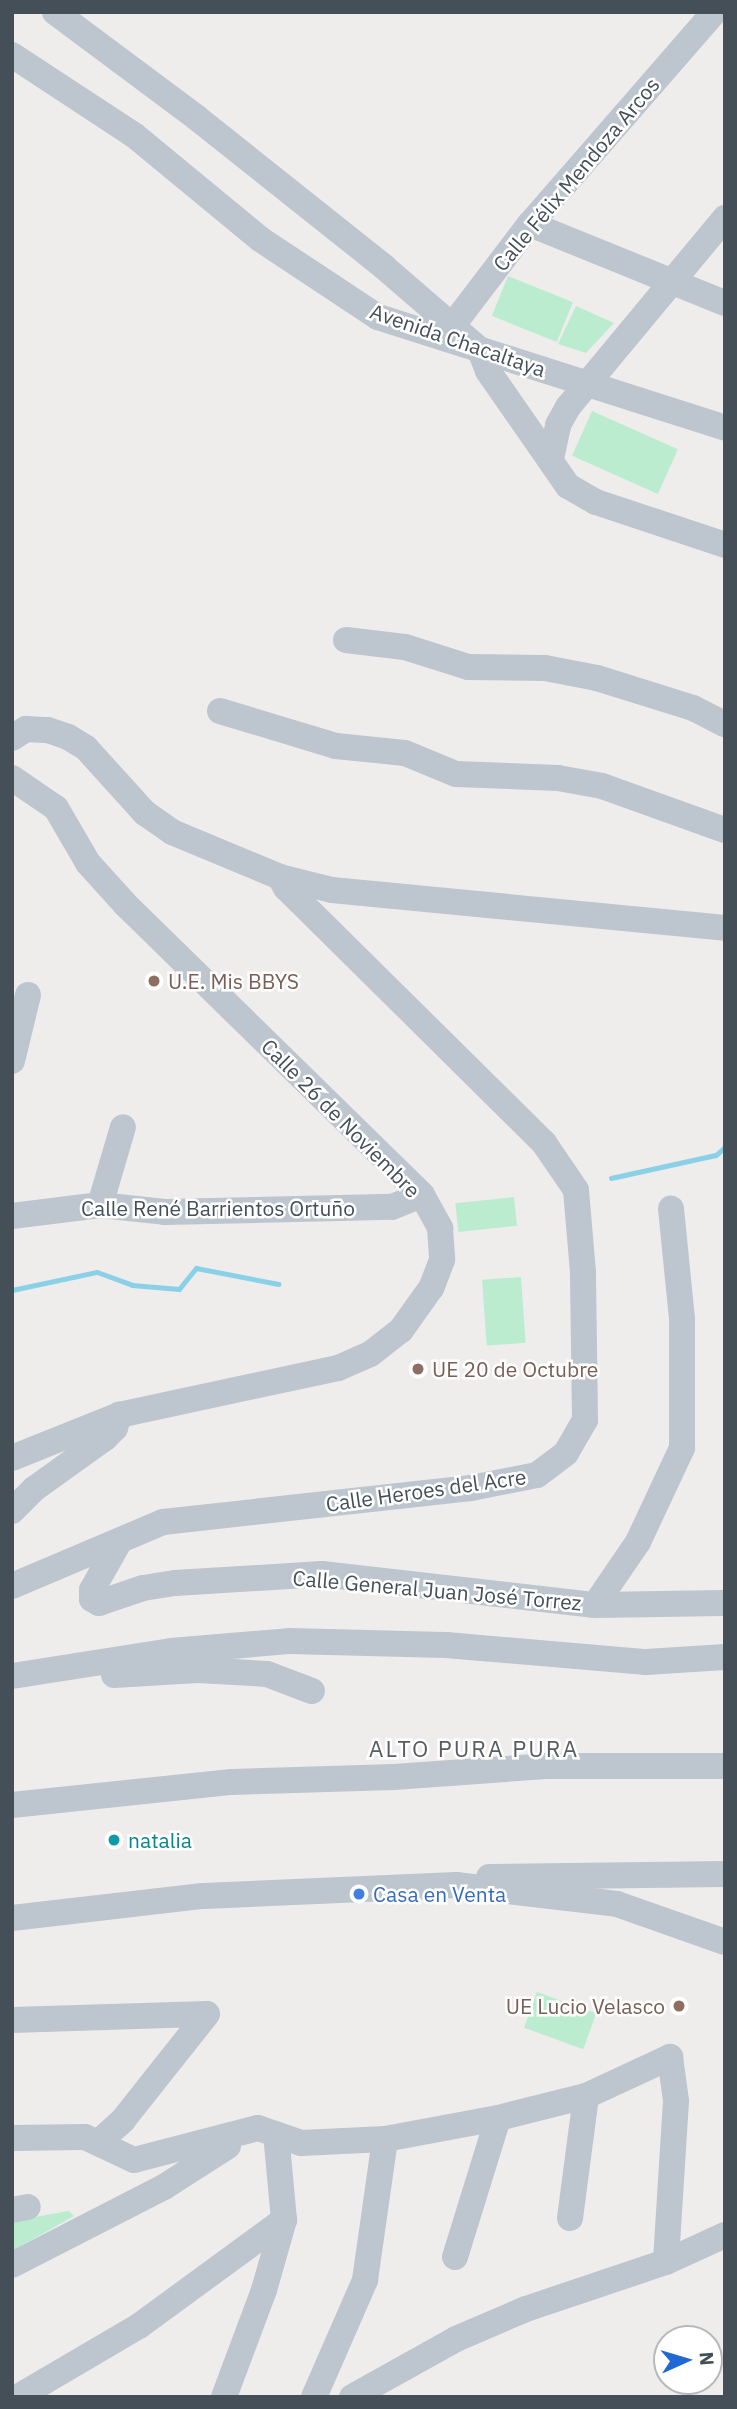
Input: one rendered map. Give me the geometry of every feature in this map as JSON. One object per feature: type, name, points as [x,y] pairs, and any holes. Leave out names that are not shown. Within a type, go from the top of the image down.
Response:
[{"type":"street","points":[[55,12],[197,118],[447,332],[480,350],[488,371],[568,486],[596,502],[725,545]]},
{"type":"street","name":"Calle Félix Mendoza Arcos","points":[[447,332],[530,224],[714,12]]},
{"type":"street","name":"Avenida Chacaltaya","points":[[12,55],[134,135],[260,239],[314,277],[378,317],[447,332]]},
{"type":"street","points":[[551,459],[558,425],[586,383],[725,218]]},
{"type":"street","points":[[530,224],[725,303]]},
{"type":"street","name":"Avenida Chacaltaya","points":[[480,350],[725,428]]},
{"type":"street","points":[[346,640],[405,648],[468,667],[545,668],[597,678],[693,708],[725,724]]},
{"type":"street","points":[[220,712],[336,746],[405,753],[456,774],[558,778],[602,786],[725,830]]},
{"type":"street","points":[[12,738],[26,729],[48,730],[68,737],[86,748],[145,813],[173,832],[280,877],[332,890],[725,928]]},
{"type":"street","name":"Calle 26 de Noviembre","points":[[12,778],[32,788],[56,808],[88,863],[119,897],[422,1195],[440,1228],[442,1260],[431,1287],[401,1330],[370,1354],[338,1368],[119,1415],[12,1458]]},
{"type":"street","name":"Calle Heroes del Acre","points":[[12,1586],[163,1522],[471,1488],[537,1475],[566,1452],[585,1420],[576,1190],[544,1143],[286,888],[280,877]]},
{"type":"street","points":[[12,1061],[28,995]]},
{"type":"street","points":[[100,1205],[123,1127]]},
{"type":"street","name":"Calle René Barrientos Ortuño","points":[[12,1216],[100,1205],[165,1212],[392,1208],[422,1195]]},
{"type":"street","points":[[595,1605],[638,1542],[682,1448],[682,1319],[671,1209]]},
{"type":"street","points":[[12,1511],[34,1489],[105,1438],[116,1428],[119,1415]]},
{"type":"street","name":"Calle General Juan José Torrez","points":[[118,1542],[116,1554],[92,1590],[92,1599],[99,1603],[143,1588],[175,1583],[323,1574],[595,1605],[725,1601]]},
{"type":"street","points":[[725,1591],[725,1601]]},
{"type":"street","points":[[12,1676],[171,1651],[289,1642],[446,1645],[646,1662],[725,1657]]},
{"type":"street","points":[[12,1689],[48,1680],[198,1670],[267,1674],[312,1691]]},
{"type":"street","points":[[12,1805],[232,1782],[394,1777],[546,1766],[725,1766]]},
{"type":"street","points":[[456,1885],[477,1878],[528,1874],[725,1874]]},
{"type":"street","points":[[12,1919],[202,1896],[456,1885],[617,1904],[725,1942]]},
{"type":"street","points":[[12,2020],[207,2014],[123,2120],[100,2141]]},
{"type":"street","points":[[12,2138],[66,2135],[100,2141],[116,2155],[134,2160],[196,2147],[242,2129],[274,2131],[301,2143],[385,2138],[498,2118],[586,2096],[670,2057],[676,2101],[666,2262]]},
{"type":"street","points":[[569,2218],[586,2096]]},
{"type":"street","points":[[456,2257],[498,2118]]},
{"type":"street","points":[[224,2397],[264,2290],[284,2220],[274,2131]]},
{"type":"street","points":[[12,2265],[132,2205],[224,2147],[274,2131]]},
{"type":"street","points":[[314,2397],[365,2280],[385,2138]]},
{"type":"street","points":[[18,2397],[139,2326],[284,2220]]},
{"type":"street","points":[[352,2397],[386,2386],[456,2339],[526,2309],[666,2262],[725,2235]]},
{"type":"green space","points":[[508,276],[573,302],[557,342],[492,316]]},
{"type":"green space","points":[[576,306],[614,323],[586,353],[558,344]]},
{"type":"green space","points":[[592,411],[678,449],[658,494],[572,456]]},
{"type":"green space","points":[[514,1197],[517,1226],[458,1232],[455,1203]]},
{"type":"green space","points":[[521,1277],[526,1343],[487,1346],[482,1280]]},
{"type":"green space","points":[[537,1992],[596,2014],[583,2049],[524,2028]]},
{"type":"green space","points":[[69,2211],[74,2216],[12,2251],[12,2221]]},
{"type":"waterway","points":[[611,1178],[716,1155],[725,1147]]},
{"type":"waterway","points":[[12,1290],[97,1272],[132,1285],[179,1289],[196,1268],[278,1284]]},
{"type":"place","name":"U.E. Mis BBYS","points":[[154,981]]},
{"type":"place","name":"UE 20 de Octubre","points":[[418,1369]]},
{"type":"place","name":"natalia","points":[[114,1840]]},
{"type":"place","name":"Casa en Venta","points":[[359,1894]]},
{"type":"place","name":"UE Lucio Velasco","points":[[679,2006]]},
{"type":"district","name":"ALTO PURA PURA","points":[[474,1748]]}]
